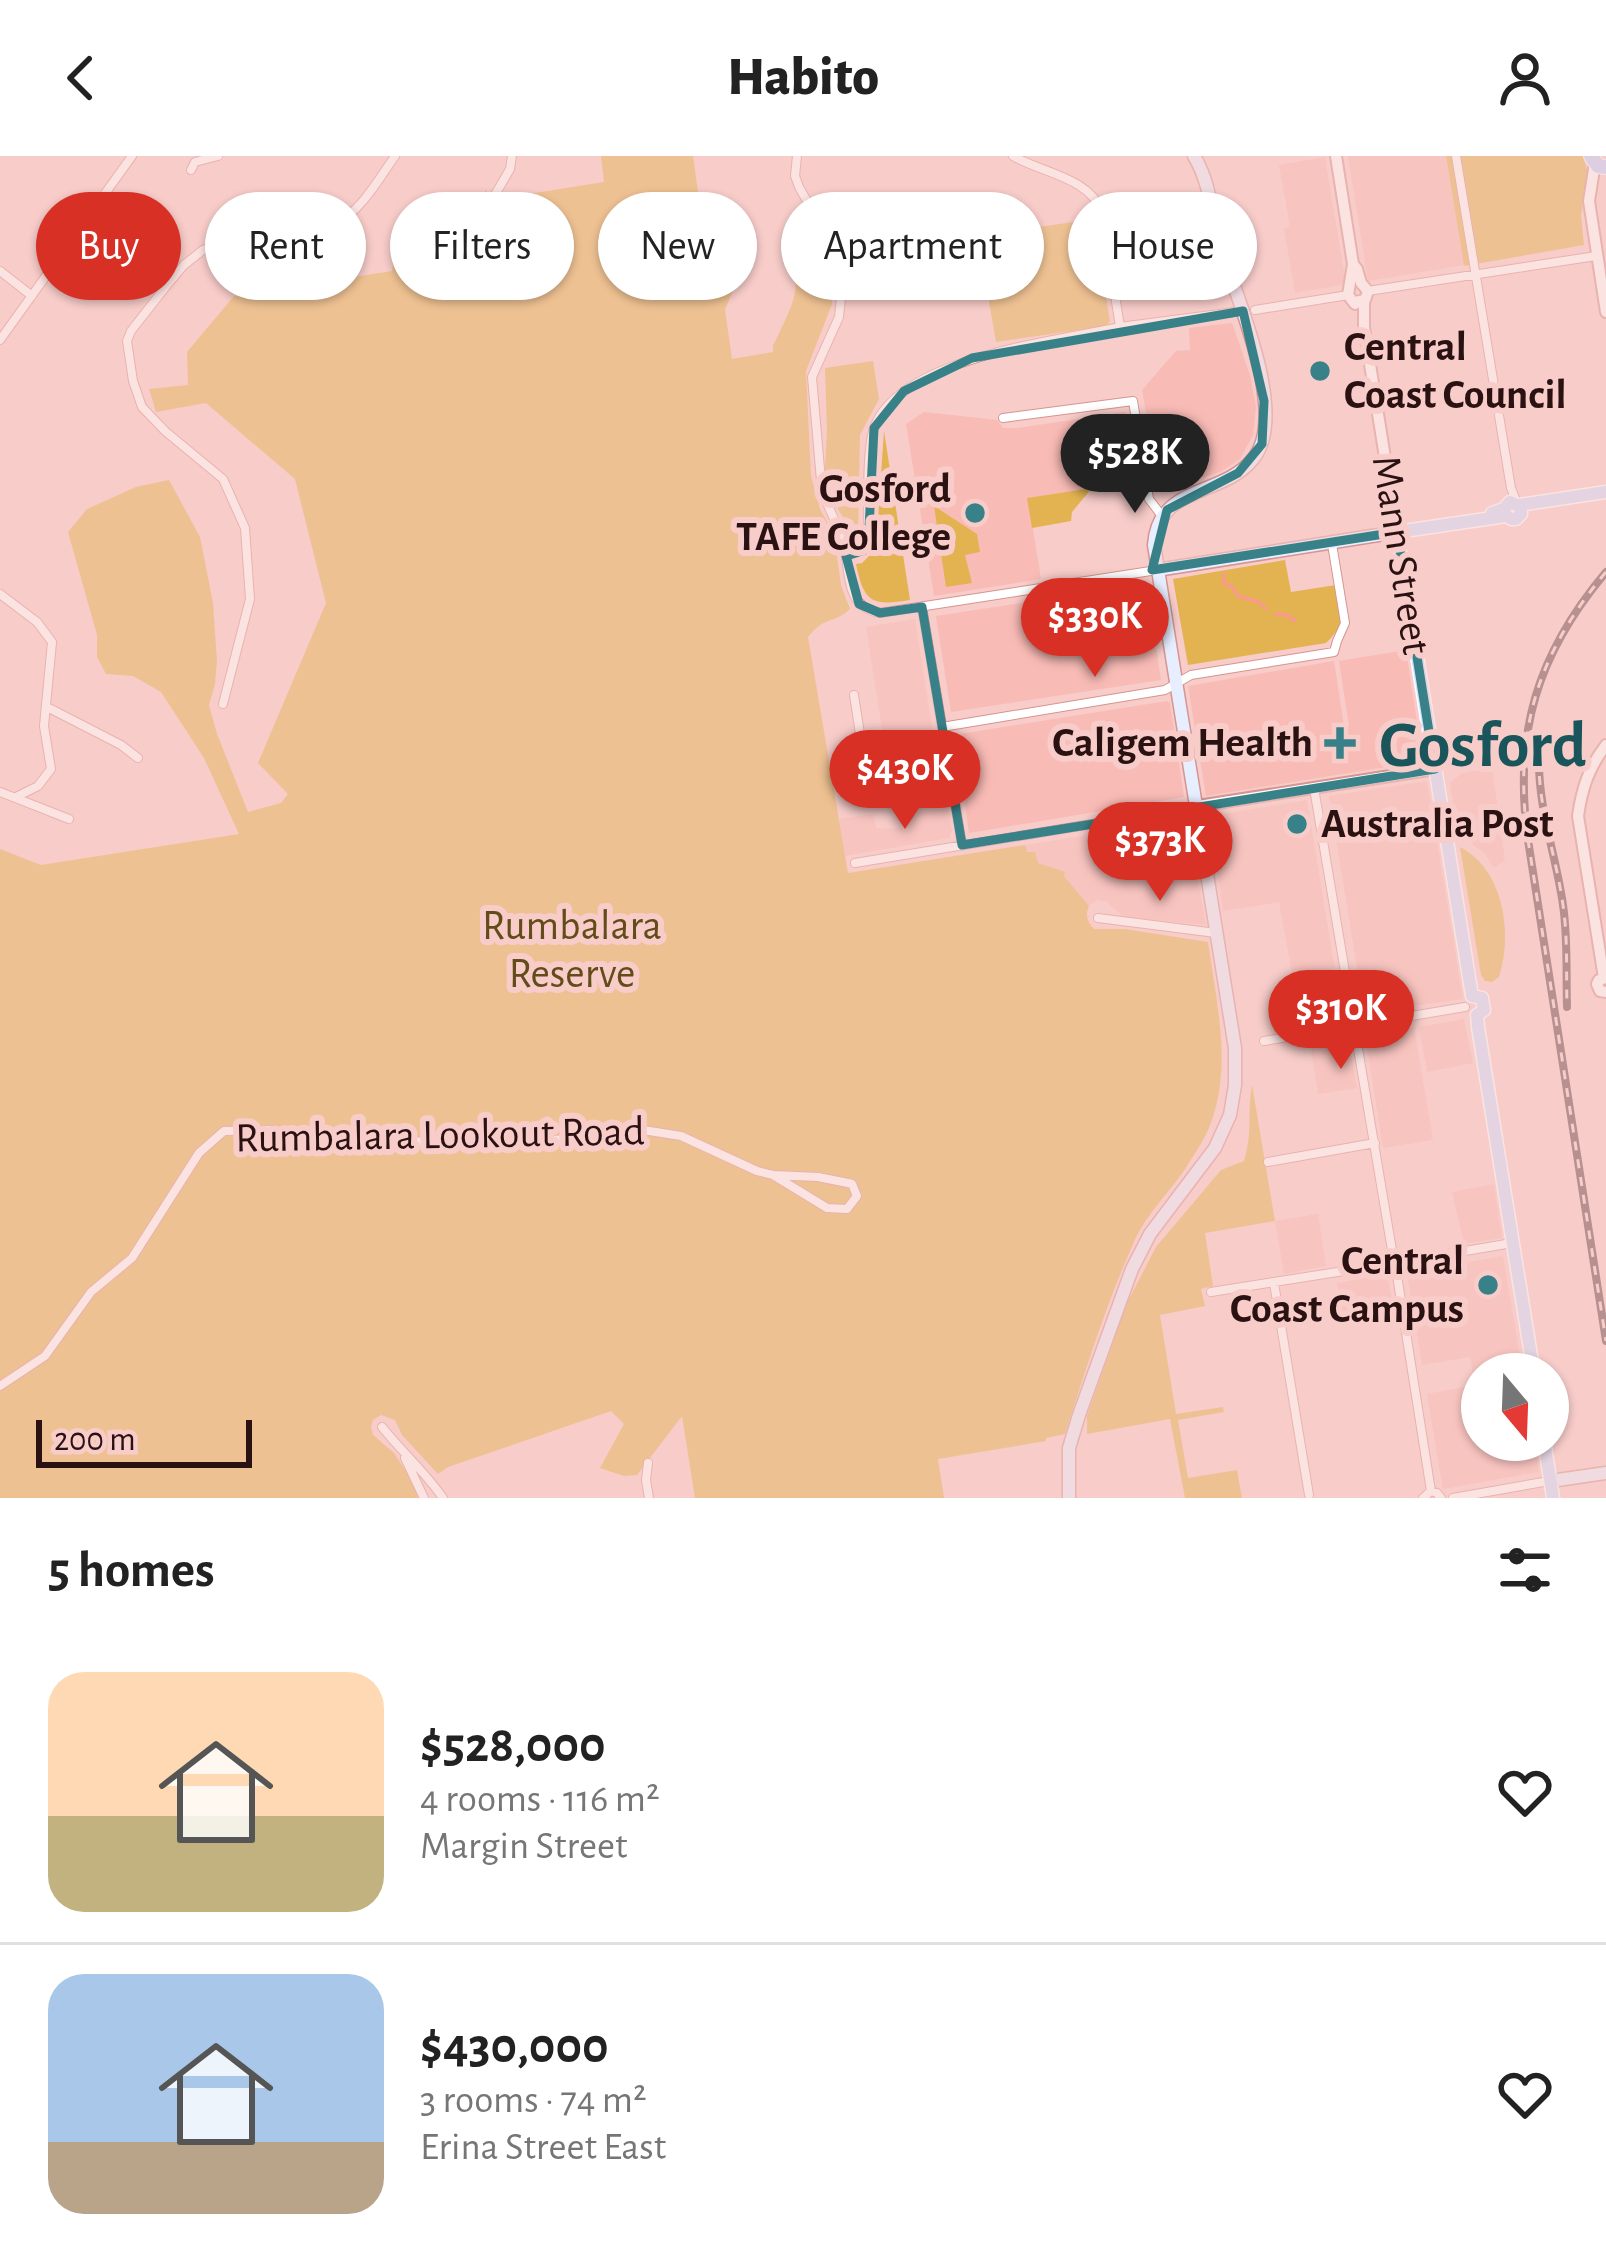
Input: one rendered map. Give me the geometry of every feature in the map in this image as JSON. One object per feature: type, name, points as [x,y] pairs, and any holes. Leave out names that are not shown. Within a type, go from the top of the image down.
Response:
[{"type":"main road","points":[[1069,1498],[1070,1448],[1078,1415],[1132,1269],[1150,1234],[1215,1148],[1230,1115],[1235,1084],[1235,1048],[1154,537],[1162,516],[1180,500],[1253,460],[1266,424],[1249,310],[1219,239],[1206,180],[1194,156]]},
{"type":"main road","points":[[1157,570],[1606,495]]},
{"type":"main road","name":"Mann Street","points":[[1397,532],[1531,1353]]},
{"type":"main road","points":[[1548,1461],[1553,1498]]},
{"type":"main road","points":[[1551,1481],[1603,1474]]},
{"type":"street","points":[[0,340],[132,156]]},
{"type":"street","points":[[190,170],[195,162],[218,156]]},
{"type":"street","points":[[223,704],[250,599],[244,528],[223,479],[142,407],[127,341],[167,285],[203,250],[332,227],[366,197],[395,156]]},
{"type":"street","points":[[498,192],[512,156]]},
{"type":"street","points":[[797,156],[799,188],[824,229],[842,287],[839,317],[812,377],[822,492],[839,530],[852,592],[865,609],[880,613],[1157,570]]},
{"type":"street","points":[[1012,156],[1082,186],[1096,197],[1120,328]]},
{"type":"street","name":"Mann Street","points":[[1336,156],[1353,264],[1350,271],[1358,293],[1397,532]]},
{"type":"street","points":[[1456,156],[1512,508]]},
{"type":"street","points":[[1597,161],[1589,193],[1590,214],[1606,312]]},
{"type":"street","points":[[846,556],[868,542],[874,428],[904,392],[972,358],[1120,328],[1597,256]]},
{"type":"street","points":[[0,272],[32,296]]},
{"type":"street","points":[[1003,418],[1133,401],[1147,493],[1162,516]]},
{"type":"street","points":[[942,728],[1158,692],[1191,676],[1334,652],[1346,623],[1332,542]]},
{"type":"street","points":[[0,594],[37,622],[52,642],[44,726],[51,769],[38,785],[16,797]]},
{"type":"street","points":[[922,607],[962,845]]},
{"type":"street","points":[[854,695],[866,773],[890,782],[950,773]]},
{"type":"street","points":[[47,706],[138,758]]},
{"type":"street","points":[[1606,746],[1581,791],[1578,816],[1605,978],[1598,984],[1606,994]]},
{"type":"street","points":[[855,863],[1436,769]]},
{"type":"street","points":[[1314,788],[1378,1178],[1385,1194],[1427,1495],[1441,1498]]},
{"type":"street","points":[[0,792],[68,819]]},
{"type":"street","points":[[1098,918],[1217,933]]},
{"type":"street","points":[[1264,1041],[1471,1006]]},
{"type":"street","name":"Rumbalara Lookout Road","points":[[0,1386],[45,1356],[92,1292],[132,1258],[199,1153],[224,1132],[272,1130],[339,1141],[488,1142],[609,1138],[643,1130],[681,1136],[757,1171],[852,1184],[857,1196],[847,1209],[827,1208],[773,1175]]},
{"type":"street","points":[[1268,1162],[1375,1144]]},
{"type":"street","points":[[1211,1292],[1513,1243]]},
{"type":"street","points":[[1274,1282],[1310,1495]]},
{"type":"street","points":[[382,1427],[443,1498]]},
{"type":"street","points":[[401,1451],[424,1498]]},
{"type":"street","points":[[649,1463],[649,1498]]},
{"type":"street","points":[[1453,1498],[1551,1481]]},
{"type":"highlighted area","points":[[1243,311],[1264,401],[1262,444],[1238,473],[1167,510],[1152,570],[1397,532],[1435,769],[962,845],[922,607],[880,613],[859,604],[846,556],[868,549],[874,428],[904,391],[972,358]]},
{"type":"shaded area","points":[[1348,156],[1446,156],[1464,265],[1368,281]]},
{"type":"shaded area","points":[[1325,157],[1346,284],[1295,293],[1279,165]]},
{"type":"shaded area","points":[[1232,323],[1256,407],[1253,435],[1240,459],[1222,471],[1160,493],[1142,390],[1176,351],[1190,350],[1189,328]]},
{"type":"shaded area","name":"Gosford TAFE College","points":[[924,412],[997,420],[1003,428],[1018,428],[1125,412],[1136,481],[1028,498],[1041,579],[934,596],[906,424]]},
{"type":"shaded area","points":[[1146,584],[1161,680],[951,712],[936,616]]},
{"type":"shaded area","points":[[915,619],[938,765],[889,773],[866,627]]},
{"type":"shaded area","points":[[1406,650],[1423,761],[1206,796],[1188,686],[1334,661],[1344,726],[1349,726],[1339,661]]},
{"type":"shaded area","points":[[1167,701],[1184,797],[969,833],[959,734]]},
{"type":"shaded area","points":[[1492,768],[1505,860],[1495,867],[1458,833],[1450,783],[1462,773]]},
{"type":"shaded area","points":[[1427,781],[1463,999],[1366,1013],[1329,796]]},
{"type":"shaded area","points":[[1307,800],[1343,1019],[1296,1028],[1279,902],[1223,911],[1210,816]]},
{"type":"shaded area","points":[[948,808],[949,838],[845,856],[839,819],[873,814],[876,828],[892,829],[906,826],[904,814]]},
{"type":"shaded area","points":[[1187,819],[1206,925],[1124,917],[1107,902],[1097,900],[1089,906],[1063,875],[1038,863],[1025,845]]},
{"type":"shaded area","points":[[1464,1019],[1473,1063],[1427,1072],[1419,1027]]},
{"type":"shaded area","points":[[1414,1027],[1433,1140],[1383,1148],[1365,1035]]},
{"type":"shaded area","points":[[1348,1036],[1357,1088],[1318,1094],[1310,1043]]},
{"type":"shaded area","points":[[1494,1184],[1502,1238],[1464,1244],[1452,1192]]},
{"type":"shaded area","points":[[1318,1214],[1326,1266],[1284,1274],[1275,1221]]},
{"type":"shaded area","points":[[1503,1256],[1519,1353],[1461,1353],[1461,1358],[1422,1365],[1407,1273]]},
{"type":"shaded area","points":[[1387,1274],[1395,1317],[1345,1326],[1337,1283]]},
{"type":"shaded area","points":[[1461,1388],[1461,1461],[1537,1461],[1539,1472],[1443,1489],[1427,1394]]},
{"type":"green space","name":"Rumbalara Reserve","points":[[601,156],[693,156],[698,192],[598,192],[598,300],[729,300],[725,310],[732,359],[773,352],[793,300],[832,300],[806,371],[811,476],[820,509],[834,534],[841,585],[850,609],[808,637],[848,873],[1025,845],[1027,852],[1035,852],[1038,863],[1065,872],[1089,906],[1087,918],[1094,929],[1208,942],[1222,1057],[1217,1103],[1208,1130],[1134,1242],[1065,1434],[938,1459],[944,1498],[695,1498],[682,1416],[637,1475],[624,1476],[600,1468],[624,1424],[611,1411],[438,1474],[402,1435],[395,1420],[381,1415],[373,1420],[373,1435],[394,1453],[418,1498],[0,1498],[0,849],[41,865],[239,834],[204,758],[161,692],[133,676],[106,674],[97,657],[97,635],[68,532],[87,509],[136,487],[169,480],[200,537],[213,603],[217,661],[209,705],[217,734],[248,812],[281,803],[288,794],[258,763],[326,603],[295,479],[206,403],[156,412],[149,389],[188,385],[187,352],[231,300],[366,300],[366,275],[390,271],[390,300],[574,300],[574,192],[541,192],[604,182]]},
{"type":"green space","points":[[1446,156],[1583,156],[1588,173],[1581,215],[1584,245],[1464,266]]},
{"type":"green space","points":[[1068,223],[1068,300],[1106,300],[1110,321],[1107,326],[996,342],[989,300],[1044,300],[1044,226]]},
{"type":"green space","points":[[873,361],[879,399],[860,435],[858,535],[852,541],[828,492],[825,368]]},
{"type":"green space","points":[[884,431],[910,600],[878,602],[862,587],[856,564],[876,549]]},
{"type":"green space","points":[[1092,488],[1072,512],[1071,521],[1032,528],[1027,498]]},
{"type":"green space","points":[[934,506],[977,534],[980,552],[965,555],[972,583],[946,587]]},
{"type":"green space","points":[[1285,560],[1291,592],[1336,585],[1341,622],[1326,643],[1188,665],[1173,579]]},
{"type":"green space","points":[[1460,847],[1487,871],[1501,904],[1503,960],[1499,977],[1492,982],[1481,975]]},
{"type":"green space","points":[[1252,1085],[1275,1221],[1205,1233],[1213,1286],[1201,1289],[1205,1306],[1160,1315],[1176,1414],[1223,1407],[1224,1412],[1178,1420],[1188,1478],[1237,1470],[1242,1498],[1185,1498],[1170,1419],[1087,1434],[1087,1416],[1127,1303],[1156,1247],[1221,1170],[1244,1161]]},
{"type":"waterway","points":[[1224,574],[1224,583],[1238,596],[1266,609]]},
{"type":"waterway","points":[[1275,614],[1295,621]]},
{"type":"railway","points":[[1606,572],[1582,603],[1547,665],[1528,730],[1524,765],[1528,840],[1606,1341]]},
{"type":"railway","points":[[1539,758],[1541,795],[1565,918],[1567,1007]]},
{"type":"place","name":"Central Coast Council","points":[[1320,371]]},
{"type":"place","name":"Gosford TAFE College","points":[[975,513]]},
{"type":"place","name":"Caligem Health","points":[[1340,743]]},
{"type":"place","name":"Australia Post","points":[[1297,824]]},
{"type":"place","name":"Central Coast Campus","points":[[1488,1285]]},
{"type":"district","name":"Gosford","points":[[1483,746]]}]
